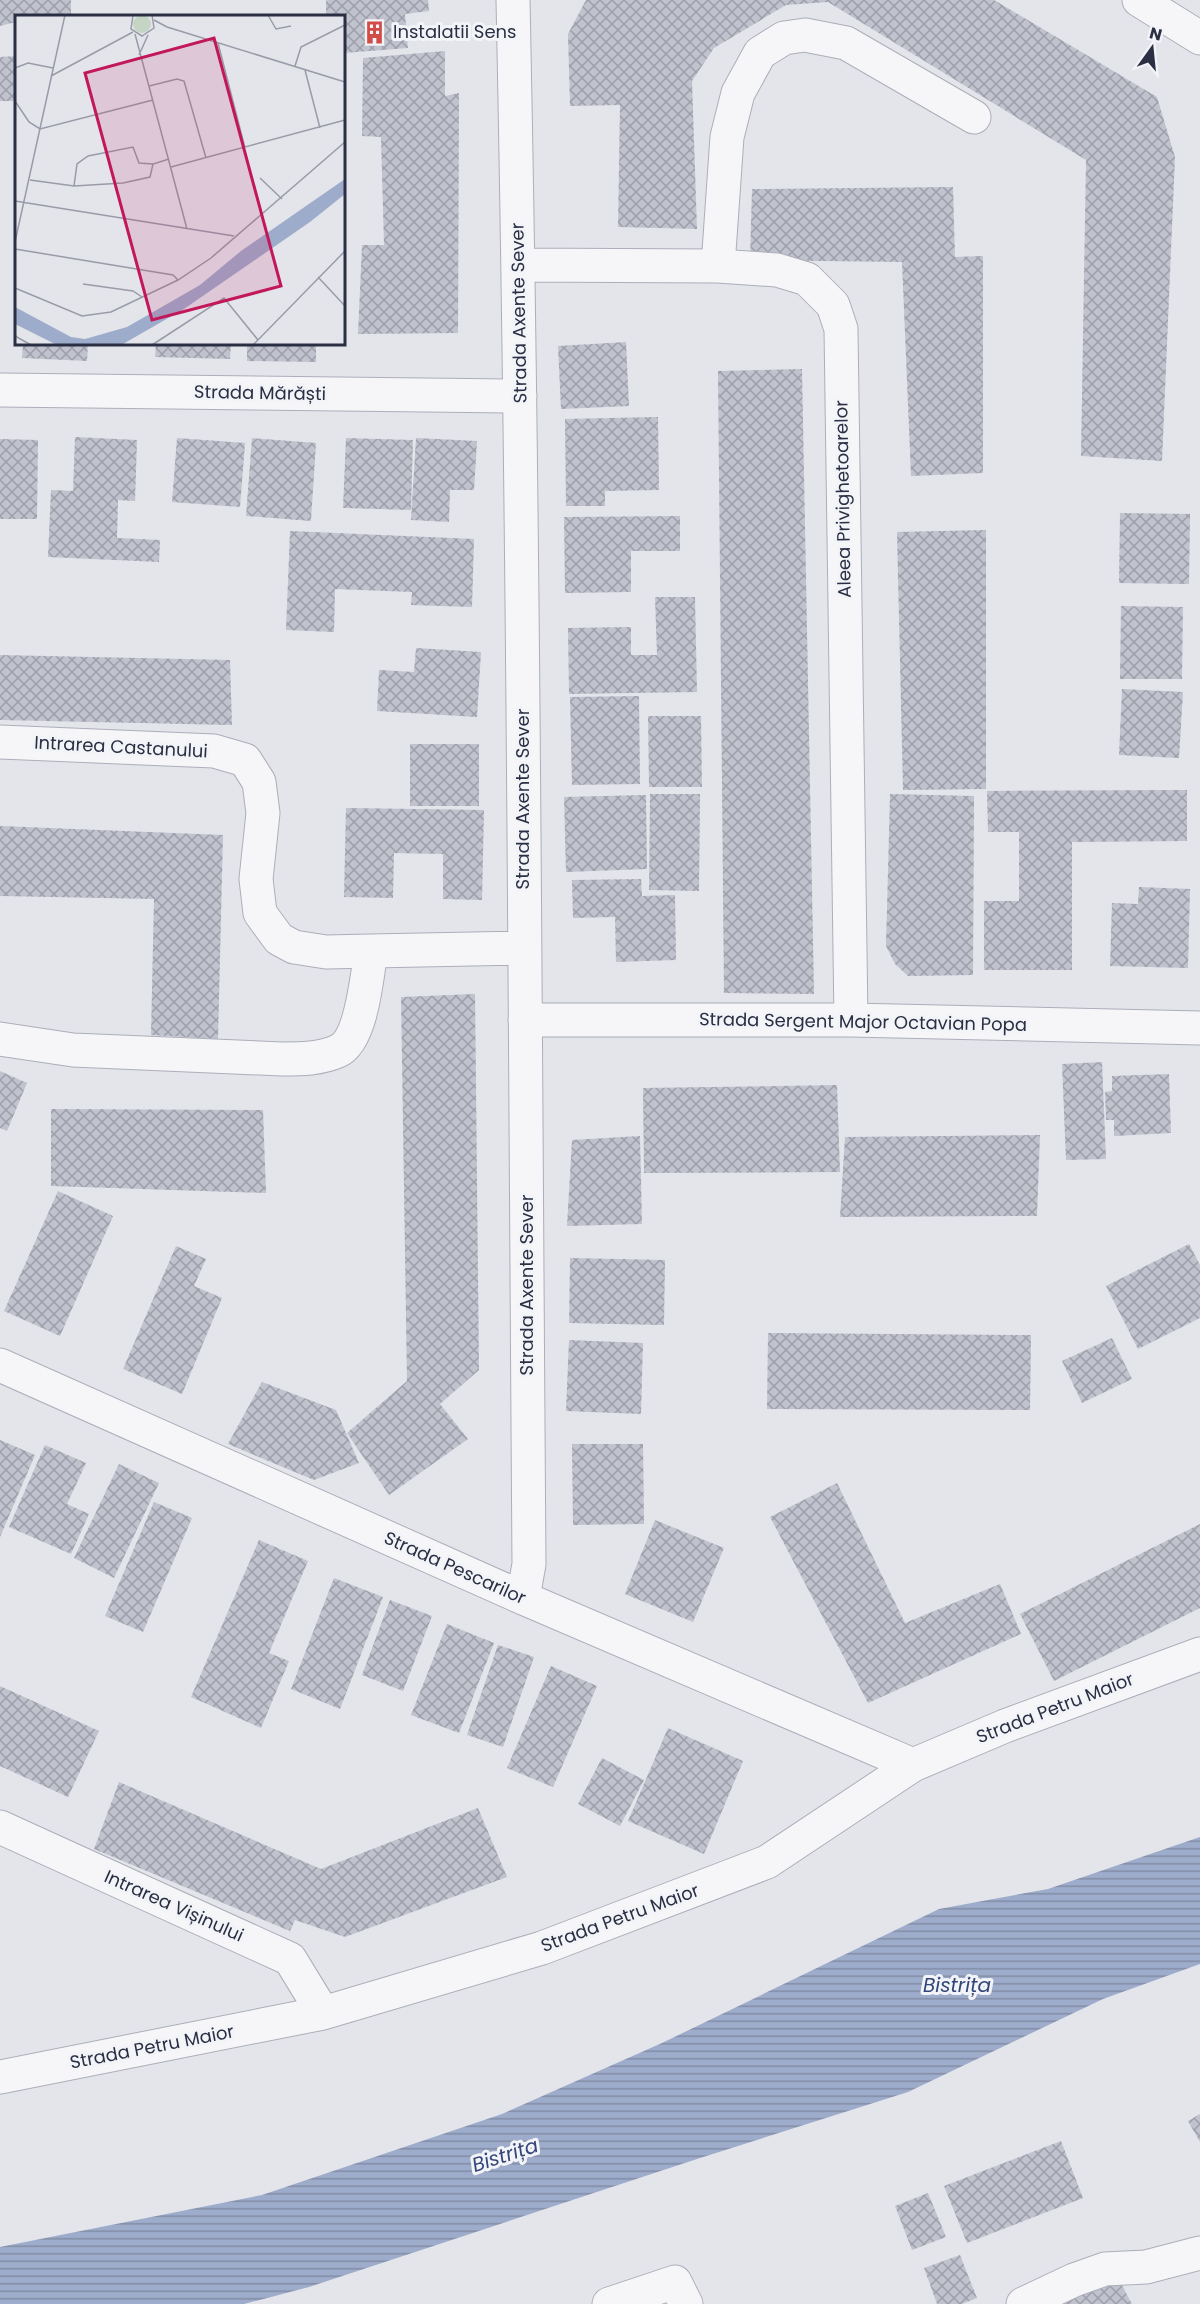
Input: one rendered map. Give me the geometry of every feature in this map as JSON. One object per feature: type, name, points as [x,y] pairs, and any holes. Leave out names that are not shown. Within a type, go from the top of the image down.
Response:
[{"type":"street","name":"Strada Axente Sever","points":[[513,0],[520,396],[525,1020],[528,1564],[523,1598]]},
{"type":"street","points":[[1138,0],[1200,38]]},
{"type":"street","points":[[717,266],[727,137],[738,93],[760,53],[784,38],[805,35],[846,43],[974,117]]},
{"type":"street","name":"Aleea Privighetoarelor","points":[[518,265],[717,266],[777,270],[807,279],[833,305],[841,329],[851,1020]]},
{"type":"street","name":"Strada Mărăști","points":[[0,390],[520,396]]},
{"type":"street","name":"Intrarea Castanului","points":[[0,742],[214,751],[245,760],[259,782],[263,813],[256,879],[260,913],[279,939],[294,947],[326,952],[524,948]]},
{"type":"street","points":[[0,1039],[73,1050],[282,1059],[315,1058],[340,1050],[352,1036],[361,1011],[371,951]]},
{"type":"street","name":"Strada Sergent Major Octavian Popa","points":[[525,1020],[851,1020],[1200,1028]]},
{"type":"street","name":"Strada Pescarilor","points":[[0,1365],[523,1598],[913,1765]]},
{"type":"street","name":"Strada Petru Maior","points":[[0,2077],[323,2013],[542,1948],[767,1862],[824,1825],[873,1789],[913,1765],[1005,1726],[1200,1654]]},
{"type":"street","name":"Intrarea Vișinului","points":[[0,1827],[290,1959],[323,2013]]},
{"type":"street","points":[[1023,2304],[1074,2280],[1105,2269],[1146,2267],[1200,2253]]},
{"type":"street","points":[[609,2304],[675,2282],[686,2304]]},
{"type":"water","name":"Bistrița","points":[[1200,1837],[1200,1964],[1103,1999],[908,2092],[309,2287],[244,2304],[0,2304],[0,2247],[262,2195],[502,2114],[662,2043],[939,1909],[1048,1889]]},
{"type":"building","points":[[0,0],[71,0],[71,15],[15,15],[15,22],[0,26]]},
{"type":"building","name":"Instalatii Sens","points":[[326,0],[428,0],[429,11],[405,14],[408,48],[345,53],[345,15],[326,15]]},
{"type":"building","points":[[586,0],[994,0],[1157,97],[1175,157],[1162,461],[1081,456],[1086,160],[828,2],[786,5],[714,48],[692,81],[697,229],[618,227],[620,105],[570,106],[568,34]]},
{"type":"building","points":[[445,51],[445,96],[459,93],[458,333],[358,334],[362,245],[384,245],[381,137],[362,136],[363,58]]},
{"type":"building","points":[[15,56],[15,101],[0,101],[0,57]]},
{"type":"building","points":[[953,187],[955,257],[983,256],[983,473],[911,476],[902,262],[750,260],[752,189]]},
{"type":"building","points":[[626,342],[629,406],[561,409],[558,346]]},
{"type":"building","points":[[23,345],[88,345],[87,361],[22,358]]},
{"type":"building","points":[[156,345],[231,345],[230,359],[155,357]]},
{"type":"building","points":[[247,345],[316,345],[316,362],[247,361]]},
{"type":"building","points":[[802,369],[814,994],[724,993],[718,371]]},
{"type":"building","points":[[658,417],[659,490],[605,491],[605,506],[566,506],[565,419]]},
{"type":"building","points":[[75,437],[137,440],[135,501],[118,500],[117,538],[160,540],[159,562],[48,557],[51,490],[73,491]]},
{"type":"building","points":[[177,438],[245,443],[240,507],[172,502]]},
{"type":"building","points":[[252,438],[316,443],[311,521],[246,516]]},
{"type":"building","points":[[346,438],[413,440],[411,510],[343,508]]},
{"type":"building","points":[[416,438],[477,441],[474,490],[450,490],[449,522],[411,520]]},
{"type":"building","points":[[0,439],[38,440],[37,519],[0,519]]},
{"type":"building","points":[[1120,513],[1190,514],[1189,584],[1119,583]]},
{"type":"building","points":[[680,516],[680,551],[631,551],[631,592],[565,593],[564,517]]},
{"type":"building","points":[[986,530],[986,789],[903,790],[897,532]]},
{"type":"building","points":[[290,531],[474,539],[472,607],[411,605],[412,592],[335,589],[334,632],[286,630]]},
{"type":"building","points":[[655,597],[695,597],[697,692],[569,694],[568,628],[631,627],[631,655],[657,655]]},
{"type":"building","points":[[1121,606],[1183,607],[1182,679],[1120,679]]},
{"type":"building","points":[[416,648],[481,652],[477,717],[377,711],[379,670],[414,672]]},
{"type":"building","points":[[0,655],[230,660],[232,725],[0,720]]},
{"type":"building","points":[[1122,689],[1183,692],[1179,758],[1119,755]]},
{"type":"building","points":[[639,696],[640,784],[572,785],[570,697]]},
{"type":"building","points":[[648,716],[701,716],[702,787],[649,787]]},
{"type":"building","points":[[410,744],[479,744],[479,806],[410,806]]},
{"type":"building","points":[[1187,790],[1187,841],[1072,842],[1072,970],[984,970],[984,901],[1019,901],[1019,832],[988,832],[987,791]]},
{"type":"building","points":[[650,794],[700,794],[699,891],[649,890]]},
{"type":"building","points":[[890,794],[974,796],[973,975],[908,976],[895,964],[886,946]]},
{"type":"building","points":[[646,795],[647,869],[566,872],[564,797]]},
{"type":"building","points":[[346,808],[484,810],[482,900],[443,899],[443,854],[394,853],[393,898],[344,897]]},
{"type":"building","points":[[0,826],[223,835],[218,1039],[151,1035],[154,899],[0,896]]},
{"type":"building","points":[[641,879],[642,896],[675,895],[676,960],[616,962],[615,917],[573,918],[572,880]]},
{"type":"building","points":[[1139,887],[1190,889],[1188,968],[1110,966],[1112,903],[1138,904]]},
{"type":"building","points":[[475,994],[479,1370],[440,1404],[468,1439],[389,1495],[347,1433],[407,1381],[401,997]]},
{"type":"building","points":[[1102,1062],[1106,1159],[1066,1160],[1062,1064]]},
{"type":"building","points":[[0,1071],[27,1083],[7,1131],[0,1128]]},
{"type":"building","points":[[1169,1074],[1171,1133],[1114,1136],[1114,1120],[1106,1120],[1105,1092],[1112,1091],[1112,1076]]},
{"type":"building","points":[[837,1085],[840,1172],[644,1173],[643,1088]]},
{"type":"building","points":[[51,1109],[263,1110],[266,1193],[51,1186]]},
{"type":"building","points":[[1040,1135],[1037,1216],[840,1217],[845,1137]]},
{"type":"building","points":[[640,1136],[642,1224],[567,1226],[572,1140]]},
{"type":"building","points":[[58,1191],[113,1216],[60,1336],[4,1311]]},
{"type":"building","points":[[1189,1244],[1200,1265],[1200,1318],[1138,1349],[1106,1286]]},
{"type":"building","points":[[176,1246],[206,1259],[194,1286],[222,1298],[182,1394],[123,1369]]},
{"type":"building","points":[[570,1258],[665,1260],[664,1325],[569,1323]]},
{"type":"building","points":[[768,1333],[1031,1335],[1030,1410],[767,1409]]},
{"type":"building","points":[[1112,1338],[1132,1379],[1082,1403],[1062,1361]]},
{"type":"building","points":[[569,1340],[643,1343],[641,1414],[566,1411]]},
{"type":"building","points":[[262,1382],[336,1410],[359,1463],[314,1480],[228,1444]]},
{"type":"building","points":[[0,1440],[35,1455],[0,1537]]},
{"type":"building","points":[[572,1444],[643,1444],[644,1524],[573,1525]]},
{"type":"building","points":[[45,1445],[86,1463],[67,1504],[89,1514],[71,1554],[9,1527]]},
{"type":"building","points":[[119,1464],[159,1483],[114,1578],[74,1558]]},
{"type":"building","points":[[837,1483],[905,1623],[1000,1584],[1021,1634],[868,1703],[770,1517]]},
{"type":"building","points":[[154,1502],[192,1518],[143,1632],[105,1616]]},
{"type":"building","points":[[655,1520],[724,1548],[693,1622],[625,1594]]},
{"type":"building","points":[[1200,1524],[1200,1608],[1054,1681],[1020,1614]]},
{"type":"building","points":[[259,1540],[308,1561],[269,1653],[289,1661],[261,1728],[191,1697]]},
{"type":"building","points":[[334,1578],[383,1597],[340,1709],[291,1689]]},
{"type":"building","points":[[390,1600],[432,1616],[403,1691],[362,1675]]},
{"type":"building","points":[[447,1624],[494,1643],[459,1733],[411,1715]]},
{"type":"building","points":[[498,1645],[534,1657],[503,1747],[467,1735]]},
{"type":"building","points":[[551,1666],[597,1686],[553,1787],[507,1768]]},
{"type":"building","points":[[0,1686],[99,1731],[68,1797],[0,1766]]},
{"type":"building","points":[[668,1728],[743,1761],[704,1854],[628,1821]]},
{"type":"building","points":[[602,1758],[644,1780],[620,1826],[578,1804]]},
{"type":"building","points":[[119,1782],[321,1869],[478,1808],[507,1877],[345,1937],[295,1920],[290,1931],[94,1849]]},
{"type":"building","points":[[1200,2114],[1200,2142],[1188,2121]]},
{"type":"building","points":[[1061,2141],[1083,2198],[967,2243],[944,2186]]},
{"type":"building","points":[[928,2193],[946,2237],[912,2250],[895,2206]]},
{"type":"building","points":[[960,2255],[977,2298],[962,2304],[937,2304],[924,2268]]},
{"type":"building","points":[[1118,2278],[1132,2304],[1062,2304]]},
{"type":"place","name":"Instalatii Sens","points":[[375,32]]}]
